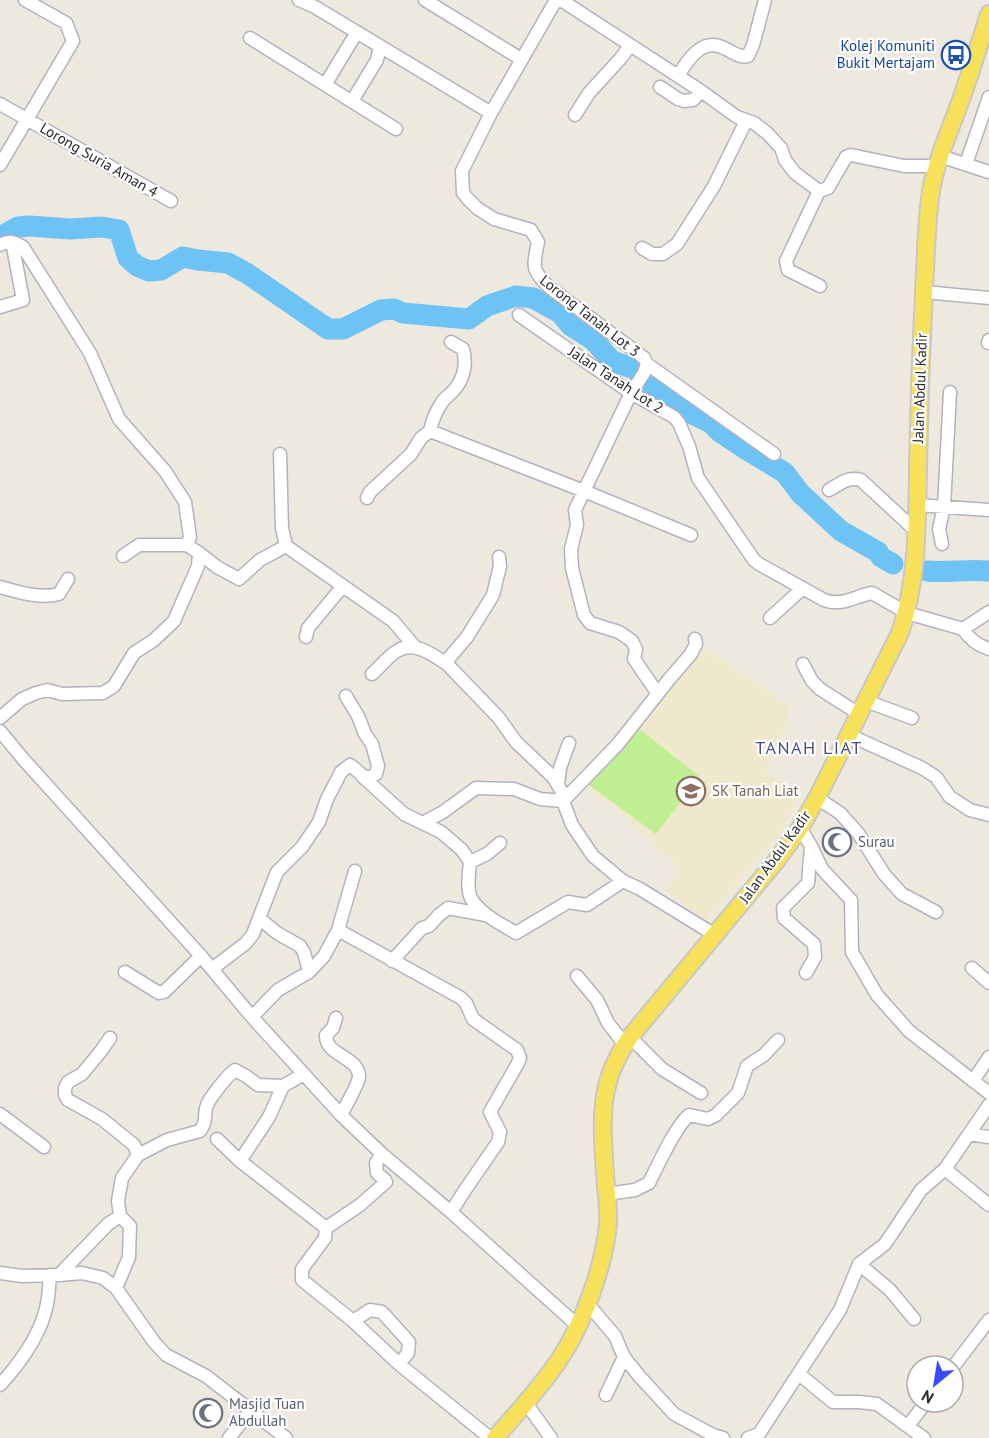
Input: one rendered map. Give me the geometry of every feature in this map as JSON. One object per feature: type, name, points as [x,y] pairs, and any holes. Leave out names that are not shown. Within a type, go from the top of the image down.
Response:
[{"type":"main road","name":"Jalan Abdul Kadir","points":[[495,1438],[560,1360],[578,1326],[601,1263],[608,1223],[603,1111],[608,1082],[627,1041],[777,860],[800,828],[893,648],[906,613],[913,580],[916,531],[922,335],[931,191],[938,161],[989,14]]},
{"type":"street","points":[[0,165],[73,41],[66,23],[24,0]]},
{"type":"street","points":[[299,0],[315,7],[491,113]]},
{"type":"street","points":[[425,0],[521,59]]},
{"type":"street","name":"Lorong Tanah Lot 3","points":[[556,0],[491,113],[462,171],[464,193],[477,208],[494,219],[531,230],[538,242],[534,269],[538,277],[550,288],[644,358],[646,368],[774,454]]},
{"type":"street","points":[[561,0],[737,117],[754,123],[781,148],[785,160],[795,173],[819,191]]},
{"type":"street","points":[[678,76],[689,59],[700,49],[713,44],[745,58],[748,56],[765,0]]},
{"type":"street","points":[[327,85],[357,32]]},
{"type":"street","points":[[250,38],[396,129]]},
{"type":"street","points":[[352,101],[377,60],[380,46]]},
{"type":"street","points":[[575,115],[589,93],[630,46]]},
{"type":"street","points":[[660,87],[684,101],[693,100],[701,91]]},
{"type":"street","points":[[966,164],[989,97]]},
{"type":"street","name":"Lorong Suria Aman 4","points":[[0,104],[171,201]]},
{"type":"street","points":[[642,248],[652,254],[663,254],[676,244],[714,186],[746,121]]},
{"type":"street","points":[[820,286],[788,270],[786,261],[819,191],[828,188],[846,157],[851,155],[904,166],[938,161],[966,164],[989,172]]},
{"type":"street","points":[[0,307],[23,300],[6,243],[15,242],[23,247],[90,353],[119,419],[165,471],[185,502],[190,537],[187,545]]},
{"type":"street","points":[[924,292],[989,298]]},
{"type":"street","name":"Jalan Tanah Lot 2","points":[[519,315],[675,417],[680,423],[698,477],[759,564],[832,603],[841,603],[872,594],[906,613],[963,628]]},
{"type":"street","points":[[367,498],[370,492],[411,454],[421,438],[430,431],[434,415],[442,401],[461,381],[465,358],[463,349],[451,342]]},
{"type":"street","points":[[646,368],[575,510],[577,525],[571,549],[572,568],[584,615],[590,623],[619,632],[632,641],[636,649],[634,658],[658,694]]},
{"type":"street","points":[[942,544],[939,529],[944,507],[950,392]]},
{"type":"street","points":[[430,431],[691,535]]},
{"type":"street","points":[[280,454],[282,528],[286,546],[393,621],[415,647]]},
{"type":"street","points":[[829,490],[848,479],[861,480],[916,531]]},
{"type":"street","points":[[917,505],[989,510]]},
{"type":"street","points":[[123,556],[139,545],[187,545],[217,567],[239,579],[260,560],[286,546]]},
{"type":"street","points":[[0,718],[22,699],[36,693],[47,690],[62,694],[103,693],[114,686],[135,653],[154,640],[174,621],[198,566],[199,553]]},
{"type":"street","points":[[447,664],[494,595],[499,573],[499,557]]},
{"type":"street","points":[[0,587],[47,597],[59,594],[68,579]]},
{"type":"street","points":[[306,637],[308,628],[344,586]]},
{"type":"street","points":[[770,618],[802,588]]},
{"type":"street","points":[[989,612],[963,628],[970,639],[989,649]]},
{"type":"street","points":[[563,801],[618,744],[691,654],[696,644],[695,639]]},
{"type":"street","points":[[372,674],[399,649],[415,647],[447,664],[500,718],[516,742],[553,777],[562,792],[572,825],[592,856],[623,880],[715,935]]},
{"type":"street","points":[[803,664],[812,681],[820,688],[862,708],[912,718]]},
{"type":"street","points":[[346,696],[372,744],[378,766],[376,774],[368,778],[362,776]]},
{"type":"street","points":[[0,731],[341,1115],[382,1154],[451,1212],[578,1326]]},
{"type":"street","points":[[849,735],[922,768],[936,777],[950,797],[970,810],[989,815]]},
{"type":"street","points":[[558,784],[560,768],[569,743]]},
{"type":"street","points":[[0,744],[24,760]]},
{"type":"street","points":[[212,969],[246,943],[253,934],[277,872],[302,847],[320,822],[327,799],[341,772],[350,765],[404,814],[441,832],[462,850],[470,862],[468,879],[471,899],[487,915],[516,933],[568,902],[587,905],[623,880]]},
{"type":"street","points":[[425,823],[476,788],[514,789],[540,799],[563,801]]},
{"type":"street","points":[[817,798],[840,813],[858,833],[884,874],[902,894],[936,912]]},
{"type":"street","points":[[800,828],[822,869],[851,900],[852,952],[877,995],[909,1031],[989,1093]]},
{"type":"street","points":[[470,862],[487,854],[500,843]]},
{"type":"street","points":[[806,974],[815,957],[814,944],[784,918],[783,908],[808,883],[811,846]]},
{"type":"street","points":[[252,1017],[278,990],[309,972],[324,956],[338,930],[356,871]]},
{"type":"street","points":[[393,961],[422,928],[429,926],[448,908],[487,915]]},
{"type":"street","points":[[259,918],[277,933],[300,946],[304,952],[309,972]]},
{"type":"street","points":[[338,930],[461,998],[473,1019],[517,1050],[520,1058],[490,1112],[500,1132],[498,1142],[451,1212]]},
{"type":"street","points":[[125,972],[159,993],[164,992],[201,956]]},
{"type":"street","points":[[972,968],[989,983]]},
{"type":"street","points":[[576,976],[597,1000],[608,1023],[627,1041],[662,1069],[701,1093]]},
{"type":"street","points":[[336,1018],[333,1028],[326,1035],[326,1040],[332,1049],[354,1064],[358,1070],[359,1079],[341,1115]]},
{"type":"street","points":[[110,1038],[82,1074],[68,1082],[64,1095],[68,1100],[110,1125],[134,1145],[138,1155]]},
{"type":"street","points":[[607,1194],[635,1190],[649,1183],[682,1121],[689,1115],[708,1119],[716,1116],[738,1093],[747,1066],[764,1055],[778,1040]]},
{"type":"street","points":[[973,1081],[989,1057]]},
{"type":"street","points":[[116,1288],[129,1257],[130,1226],[120,1216],[118,1201],[122,1178],[138,1155],[167,1140],[200,1131],[206,1121],[206,1106],[228,1075],[235,1070],[258,1085],[284,1086],[304,1074]]},
{"type":"street","points":[[240,1161],[269,1117],[284,1086]]},
{"type":"street","points":[[748,1438],[759,1434],[840,1310],[859,1264],[885,1244],[921,1190],[945,1169],[989,1105]]},
{"type":"street","points":[[0,1114],[44,1147]]},
{"type":"street","points":[[969,1134],[989,1137]]},
{"type":"street","points":[[217,1139],[240,1161],[326,1228]]},
{"type":"street","points":[[326,1228],[360,1205],[386,1182],[377,1173],[376,1163],[382,1154]]},
{"type":"street","points":[[945,1169],[989,1205]]},
{"type":"street","points":[[0,1385],[15,1369],[38,1330],[54,1275],[108,1224],[120,1216]]},
{"type":"street","points":[[326,1228],[325,1238],[302,1269],[302,1280],[399,1364],[490,1438]]},
{"type":"street","points":[[859,1264],[890,1290],[914,1319]]},
{"type":"street","points":[[0,1273],[22,1276],[82,1273],[103,1278],[116,1288],[154,1342],[166,1355],[206,1376],[286,1438]]},
{"type":"street","points":[[587,1303],[615,1336],[624,1357],[674,1414],[705,1432],[723,1438]]},
{"type":"street","points":[[353,1322],[370,1310],[382,1312],[409,1342],[408,1353],[399,1364]]},
{"type":"street","points":[[963,1354],[989,1320]]},
{"type":"street","points":[[606,1395],[624,1357]]},
{"type":"street","points":[[799,1374],[833,1402],[877,1404],[924,1438]]},
{"type":"street","points":[[526,1403],[551,1438]]},
{"type":"street","points":[[229,1438],[251,1410]]},
{"type":"street","points":[[908,1426],[917,1414]]},
{"type":"shaded area","name":"SK Tanah Liat","points":[[703,648],[789,705],[786,727],[766,770],[799,797],[778,837],[704,922],[665,890],[680,869],[604,798],[598,800],[585,785],[675,676]]},
{"type":"green space","points":[[633,724],[700,777],[656,834],[588,784]]},
{"type":"waterway","points":[[0,237],[18,227],[29,226],[70,229],[102,227],[119,230],[128,258],[137,266],[149,271],[161,270],[183,257],[228,263],[248,274],[328,329],[343,329],[381,310],[394,309],[403,313],[469,319],[487,306],[516,296],[533,298],[560,313],[571,326],[593,340],[612,361],[635,369],[646,382],[674,405],[711,423],[720,432],[785,473],[800,493],[841,531],[878,552],[881,557],[893,564]]},
{"type":"waterway","points":[[927,571],[989,571]]},
{"type":"place","name":"Kolej Komuniti Bukit Mertajam","points":[[956,55]]},
{"type":"place","name":"SK Tanah Liat","points":[[691,791]]},
{"type":"place","name":"Surau","points":[[837,842]]},
{"type":"place","name":"Masjid Tuan Abdullah","points":[[208,1413]]},
{"type":"district","name":"TANAH LIAT","points":[[809,748]]}]
